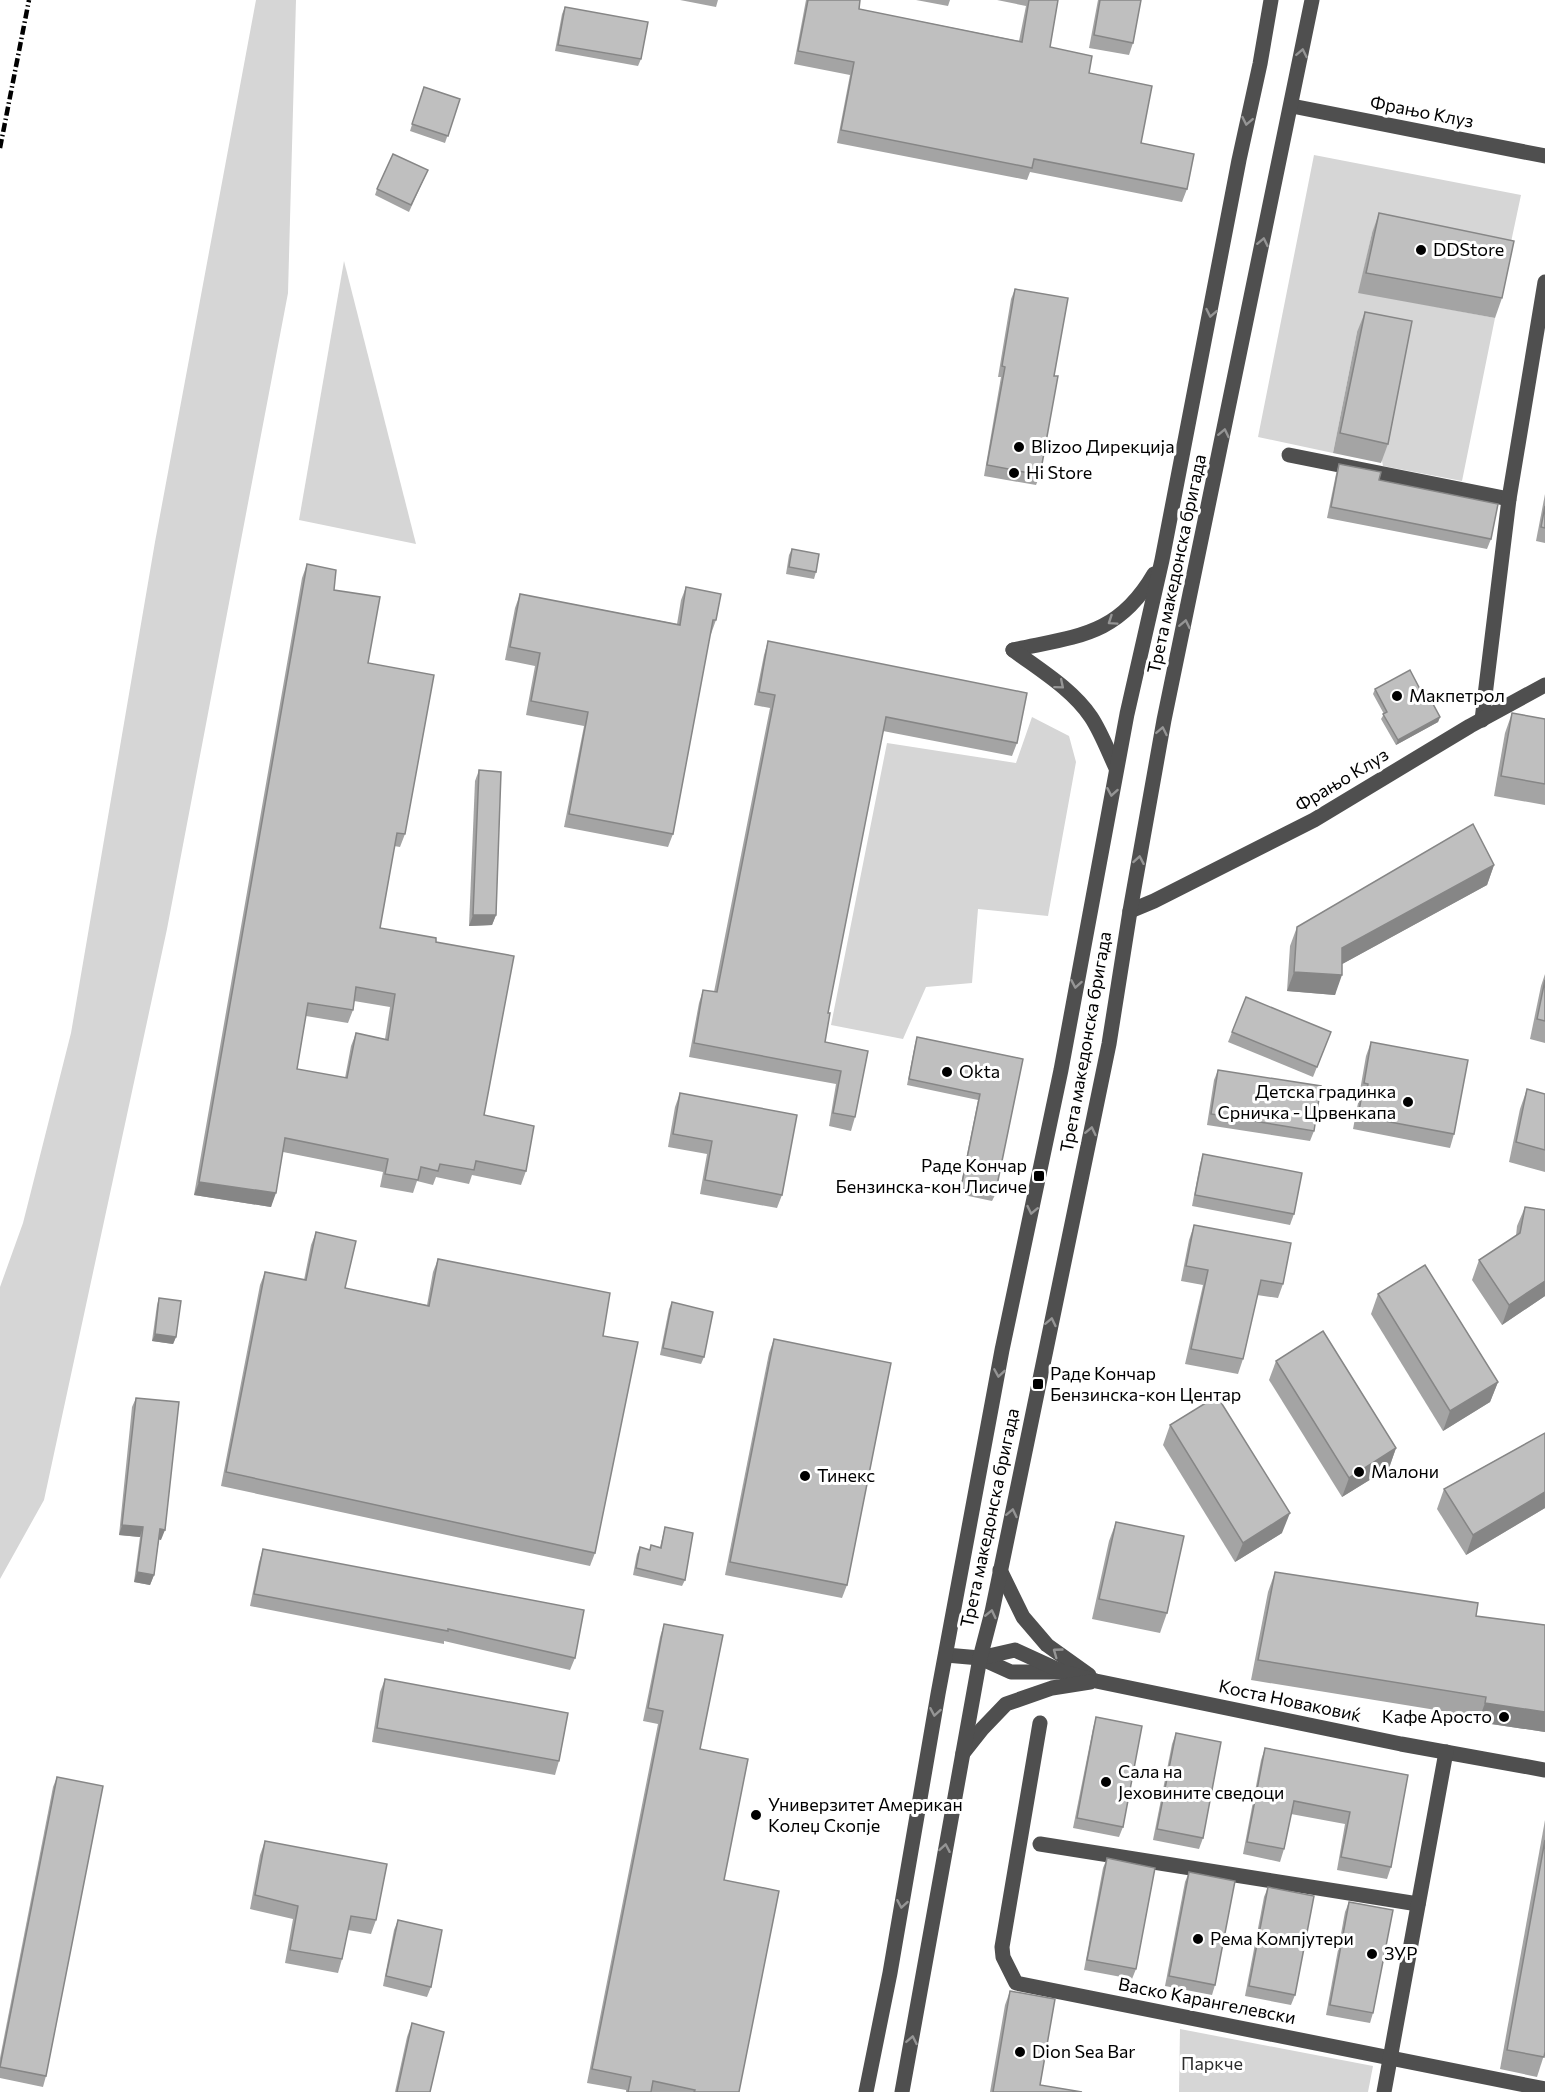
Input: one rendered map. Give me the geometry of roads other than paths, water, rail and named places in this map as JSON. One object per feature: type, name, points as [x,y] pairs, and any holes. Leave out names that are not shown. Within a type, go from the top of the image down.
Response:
[{"type":"street","name":"Трета македонска бригада","points":[[866,2092],[890,1973],[1002,1350],[1061,1070],[1116,768],[1162,560],[1271,0]]},
{"type":"street","name":"Трета македонска бригада","points":[[902,2092],[980,1658],[1109,1044],[1166,711],[1312,0]]},
{"type":"street","name":"Фрањо Клуз","points":[[1292,106],[1545,156]]},
{"type":"street","points":[[1482,720],[1509,499],[1545,282]]},
{"type":"street","points":[[1289,455],[1509,499]]},
{"type":"street","points":[[1116,768],[1092,719],[1084,708],[1053,680],[1013,650],[1100,629],[1115,620],[1133,605],[1162,560]]},
{"type":"street","name":"Фрањо Клуз","points":[[1130,911],[1314,820],[1545,685]]},
{"type":"street","points":[[1000,1570],[1023,1617],[1047,1645],[1096,1681]]},
{"type":"street","name":"Коста Новаковиќ","points":[[946,1655],[980,1658],[1015,1650],[1063,1672],[1096,1681],[1545,1770]]},
{"type":"street","name":"Коста Новаковиќ","points":[[980,1658],[1011,1672],[1063,1672]]},
{"type":"street","points":[[961,1755],[1006,1704],[1052,1688],[1096,1681]]},
{"type":"street","name":"Васко Карангелевски","points":[[1040,1723],[1002,1947],[1003,1957],[1016,1983],[1545,2088]]},
{"type":"street","points":[[1384,2092],[1446,1752]]},
{"type":"street","points":[[1040,1844],[1418,1904]]},
{"type":"railway","points":[[0,148],[29,0]]},
{"type":"place","name":"DDStore","points":[[1421,250]]},
{"type":"place","name":"Blizoo Дирекција","points":[[1019,447]]},
{"type":"place","name":"Hi Store","points":[[1014,473]]},
{"type":"place","name":"Макпетрол","points":[[1397,696]]},
{"type":"place","name":"Okta","points":[[947,1072]]},
{"type":"place","name":"Детска градинка Срничка - Црвенкапа","points":[[1408,1102]]},
{"type":"place","name":"Раде Кончар Бензинска-кон Лисиче","points":[[1039,1176]]},
{"type":"place","name":"Раде Кончар Бензинска-кон Центар","points":[[1038,1384]]},
{"type":"place","name":"Малони","points":[[1359,1472]]},
{"type":"place","name":"Тинекс","points":[[805,1476]]},
{"type":"place","name":"Кафе Аросто","points":[[1504,1717]]},
{"type":"place","name":"Сала на Јеховините сведоци","points":[[1106,1782]]},
{"type":"place","name":"Универзитет Американ Колеџ Скопје","points":[[756,1815]]},
{"type":"place","name":"Рема Компјутери","points":[[1198,1939]]},
{"type":"place","name":"ЗУР","points":[[1372,1954]]},
{"type":"place","name":"Dion Sea Bar","points":[[1020,2052]]},
{"type":"park label","name":"Паркче","points":[[1212,2064]]}]
